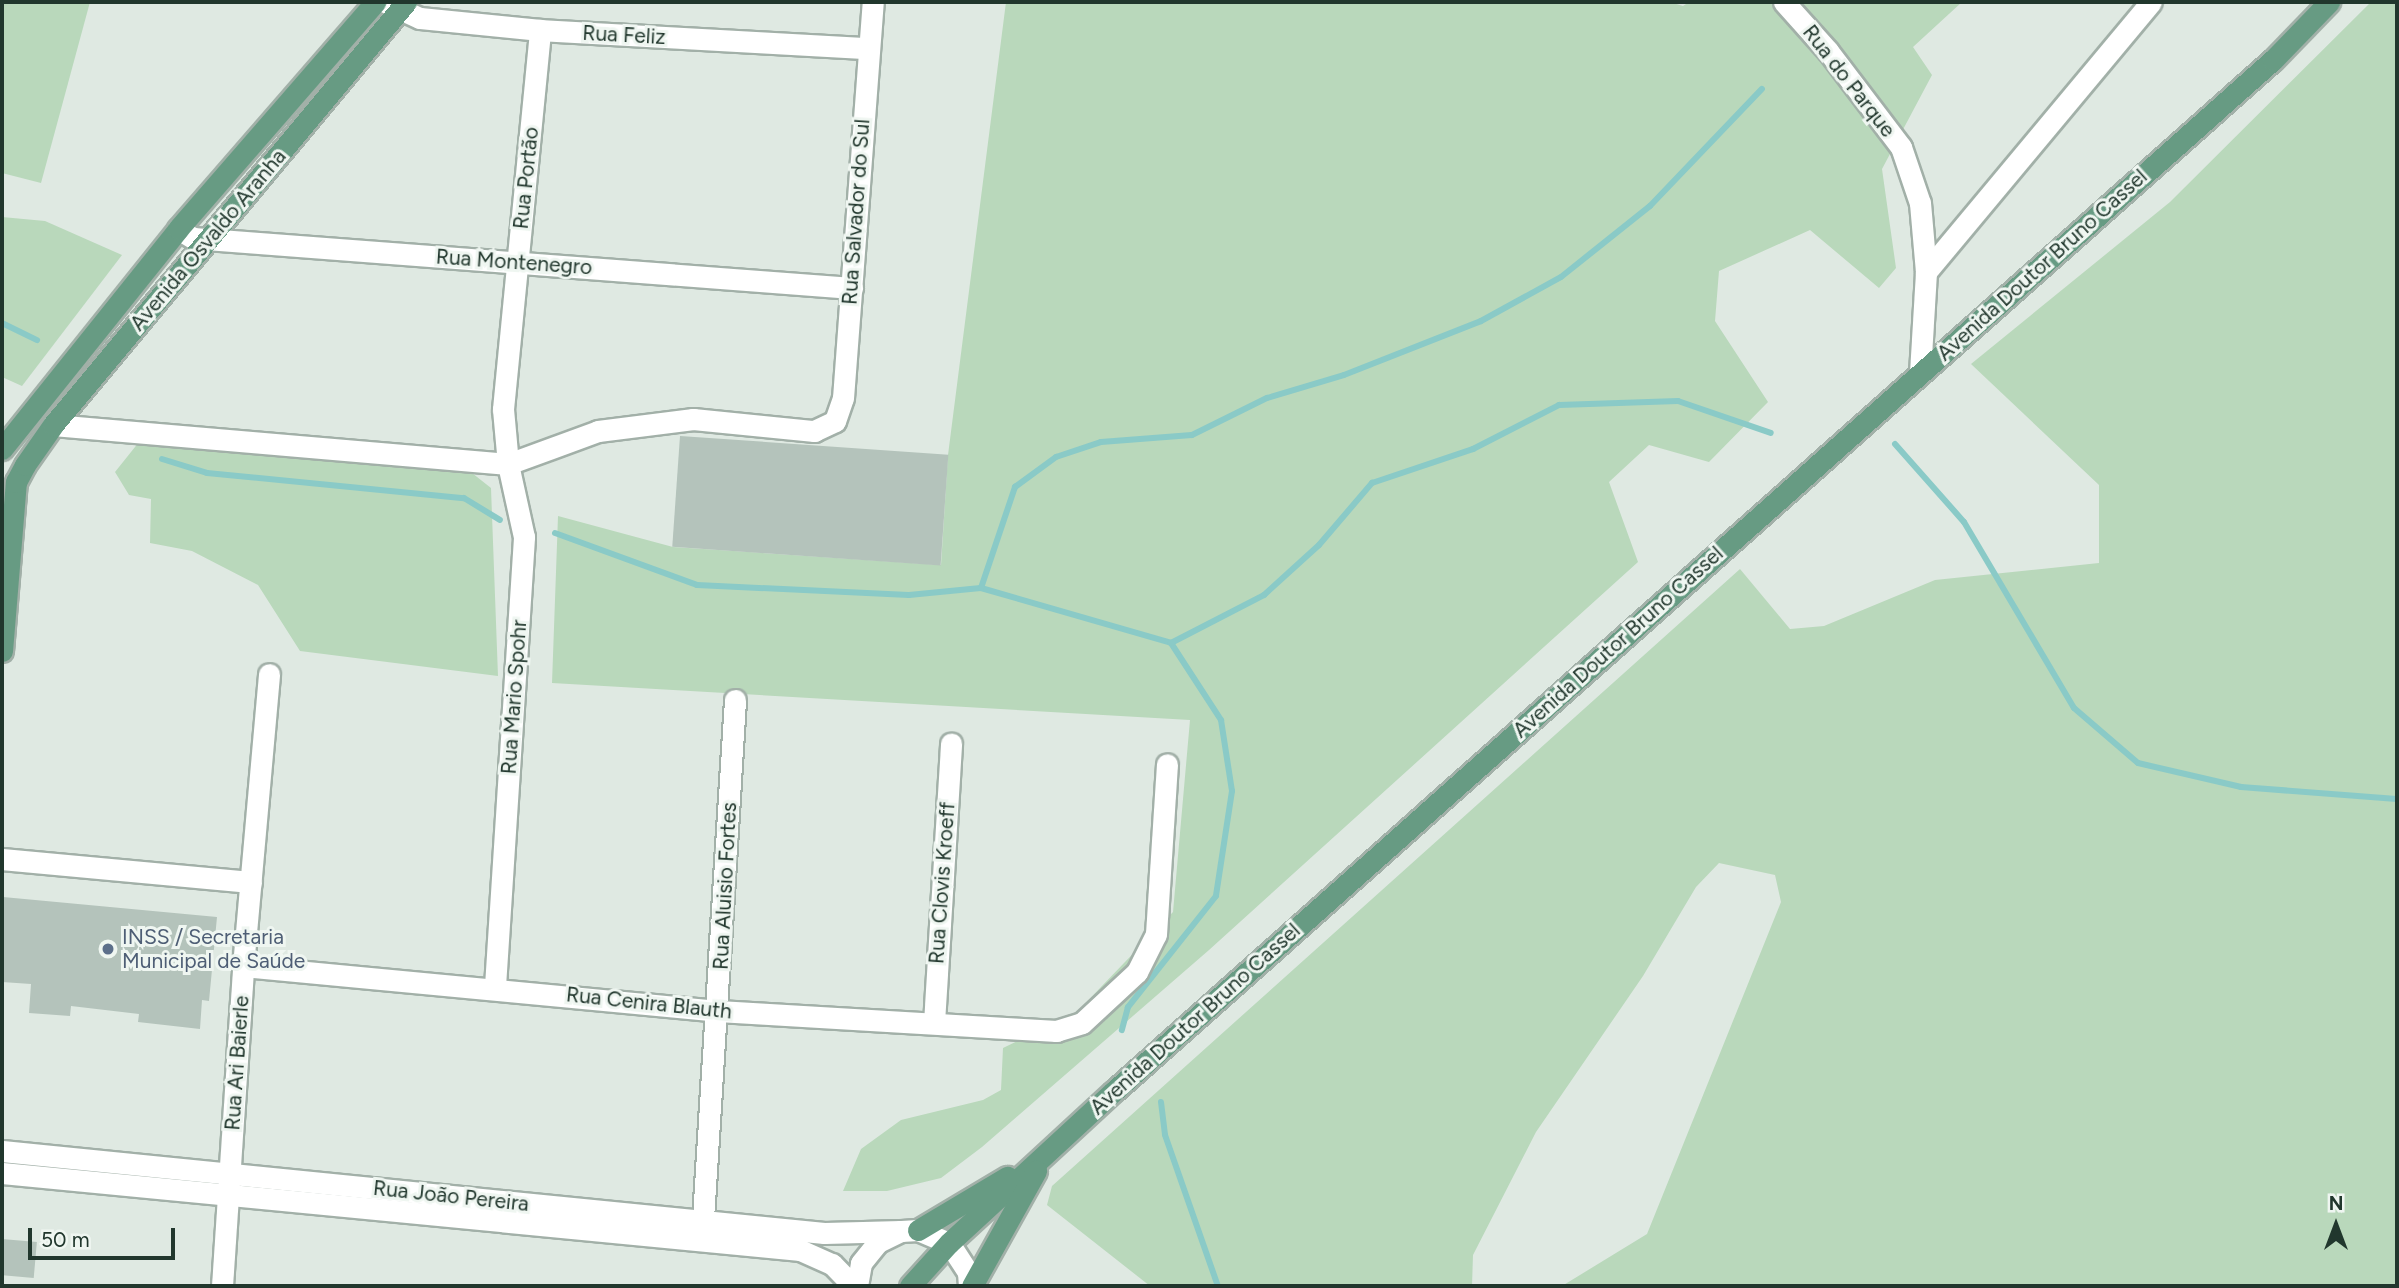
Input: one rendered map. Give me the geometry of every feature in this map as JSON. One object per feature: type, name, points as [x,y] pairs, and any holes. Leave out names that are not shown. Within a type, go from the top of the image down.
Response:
[{"type":"main road","name":"Avenida Osvaldo Aranha","points":[[2,449],[178,229],[375,2]]},
{"type":"main road","name":"Avenida Doutor Bruno Cassel","points":[[911,1286],[949,1243],[1045,1154],[2273,60],[2329,2]]},
{"type":"main road","name":"Avenida Osvaldo Aranha","points":[[9,483],[53,425],[210,239],[397,5]]},
{"type":"main road","points":[[2,651],[9,483]]},
{"type":"main road","points":[[909,1231],[1045,1154]]},
{"type":"main road","points":[[970,1286],[1045,1154]]},
{"type":"street","name":"Rua Salvador do Sul","points":[[508,464],[598,431],[692,419],[814,431],[835,421],[843,398],[867,48],[873,2]]},
{"type":"street","name":"Rua do Parque","points":[[1784,2],[1828,51],[1901,147],[1920,203],[1926,272],[1920,373]]},
{"type":"street","points":[[1926,272],[2151,2]]},
{"type":"street","name":"Rua Feliz","points":[[397,5],[420,18],[540,30],[867,48]]},
{"type":"street","name":"Rua Portão","points":[[503,409],[540,30]]},
{"type":"street","name":"Rua Montenegro","points":[[178,229],[193,238],[852,288]]},
{"type":"street","name":"Rua Mario Spohr","points":[[495,986],[524,537],[508,464],[503,409]]},
{"type":"street","points":[[53,425],[508,464]]},
{"type":"street","name":"Rua Ari Baierle","points":[[222,1286],[243,966],[270,674]]},
{"type":"street","name":"Rua Aluisio Fortes","points":[[702,1231],[718,1011],[735,700]]},
{"type":"street","name":"Rua Clovis Kroeff","points":[[934,1023],[951,744]]},
{"type":"street","name":"Rua Cenira Blauth","points":[[243,966],[495,986],[718,1011],[1056,1031],[1082,1023],[1137,972],[1156,934],[1167,764]]},
{"type":"street","points":[[2,859],[251,882]]},
{"type":"street","name":"Rua João Pereira","points":[[2,1151],[228,1184]]},
{"type":"street","name":"Rua João Pereira","points":[[2,1172],[228,1184],[702,1231],[909,1231]]},
{"type":"street","name":"Rua João Pereira","points":[[702,1231],[813,1253],[855,1286]]},
{"type":"street","points":[[855,1286],[861,1263],[878,1242],[909,1231],[949,1243],[968,1272],[970,1286]]},
{"type":"green space","points":[[2,2],[90,2],[41,183],[2,173]]},
{"type":"green space","points":[[1006,2],[1670,2],[1683,6],[1689,2],[1962,2],[1913,47],[1932,75],[1882,169],[1896,268],[1879,288],[1810,230],[1719,271],[1715,321],[1768,402],[1709,462],[1649,445],[1609,482],[1638,562],[1209,950],[982,1147],[941,1178],[887,1191],[843,1191],[861,1149],[901,1120],[983,1100],[1001,1090],[1003,1048],[1076,1013],[1173,912],[1190,720],[552,683],[558,516],[673,547],[941,565],[948,455]]},
{"type":"green space","points":[[2371,2],[2397,2],[2397,1286],[1562,1286],[1647,1234],[1781,902],[1775,875],[1719,863],[1696,887],[1643,976],[1536,1132],[1473,1255],[1472,1286],[1150,1286],[1047,1205],[1052,1186],[1740,569],[1790,629],[1824,626],[1935,580],[2099,563],[2099,485],[1971,364],[2170,202]]},
{"type":"green space","points":[[2,217],[45,221],[122,255],[22,386],[2,377]]},
{"type":"green space","points":[[139,442],[435,461],[472,473],[491,488],[498,676],[300,651],[258,585],[192,551],[150,543],[151,499],[129,495],[115,472]]},
{"type":"building","points":[[680,436],[948,455],[941,565],[672,547]]},
{"type":"building","name":"INSS / Secretaria Municipal de Saúde","points":[[3,897],[217,917],[209,1001],[202,1000],[200,1029],[138,1022],[139,1014],[71,1006],[70,1016],[29,1013],[31,984],[2,982]]},
{"type":"building","points":[[2,1239],[37,1242],[34,1278],[2,1275]]},
{"type":"waterway","points":[[981,588],[1015,487],[1056,457],[1101,442],[1192,435],[1267,398],[1344,375],[1481,321],[1561,277],[1650,206],[1762,89]]},
{"type":"waterway","points":[[2,323],[37,340]]},
{"type":"waterway","points":[[1171,643],[1264,595],[1319,545],[1372,483],[1473,449],[1559,405],[1678,401],[1771,433]]},
{"type":"waterway","points":[[1895,444],[1964,522],[2074,708],[2138,763],[2241,787],[2397,799]]},
{"type":"waterway","points":[[162,459],[207,473],[464,498],[500,520]]},
{"type":"waterway","points":[[555,533],[697,585],[909,595],[981,588],[1171,643],[1221,720],[1232,791],[1216,896],[1128,1007],[1122,1030]]},
{"type":"waterway","points":[[1161,1102],[1165,1135],[1218,1286]]},
{"type":"place","name":"INSS / Secretaria Municipal de Saúde","points":[[108,949]]}]
